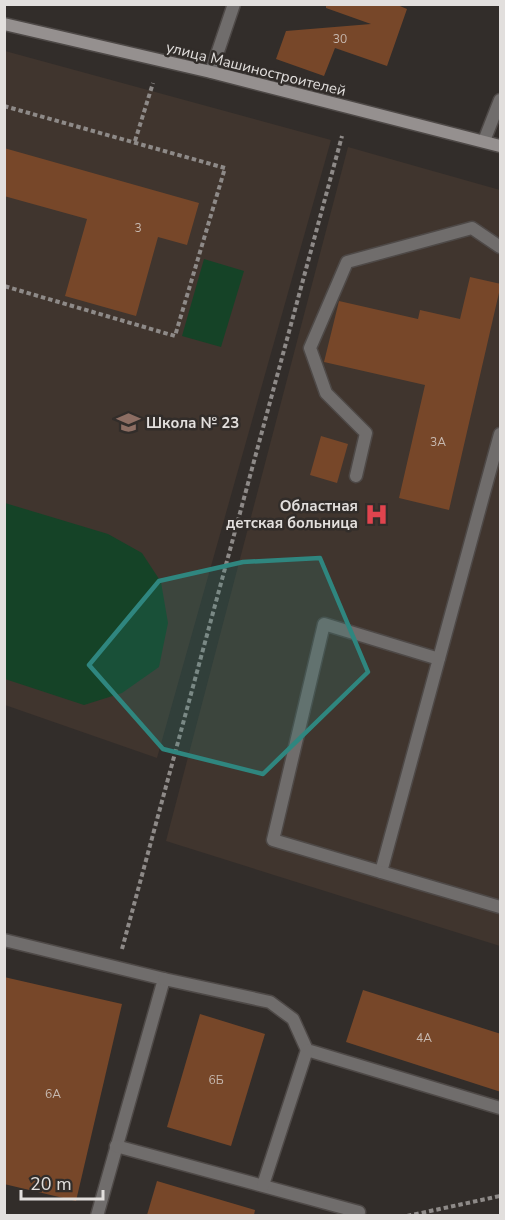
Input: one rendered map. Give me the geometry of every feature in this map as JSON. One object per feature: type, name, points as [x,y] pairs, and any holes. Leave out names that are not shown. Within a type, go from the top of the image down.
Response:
[{"type":"street","points":[[211,72],[234,4]]},
{"type":"street","name":"улица Машиностроителей","points":[[4,24],[211,72],[501,146]]},
{"type":"street","points":[[484,141],[501,100]]},
{"type":"street","points":[[356,476],[366,433],[326,393],[310,348],[347,262],[472,228],[501,247]]},
{"type":"street","points":[[381,872],[501,434]]},
{"type":"street","points":[[439,659],[324,624],[273,840],[501,907]]},
{"type":"street","points":[[4,940],[270,1002],[293,1019],[307,1050],[263,1185]]},
{"type":"street","points":[[97,1215],[164,979]]},
{"type":"street","points":[[307,1050],[501,1108]]},
{"type":"street","points":[[116,1146],[359,1212],[358,1215]]},
{"type":"path","points":[[135,141],[153,83]]},
{"type":"path","points":[[4,106],[225,168],[175,336],[4,286]]},
{"type":"path","points":[[117,967],[342,136]]},
{"type":"path","points":[[407,1215],[501,1196]]},
{"type":"highlighted area","points":[[320,558],[368,672],[263,774],[163,749],[89,665],[159,581],[243,562]]},
{"type":"shaded area","name":"Школа № 23","points":[[5,51],[331,140],[157,758],[5,705]]},
{"type":"shaded area","name":"Областная детская больница","points":[[348,147],[500,190],[500,946],[166,841]]},
{"type":"green space","points":[[204,259],[244,271],[221,347],[182,336]]},
{"type":"green space","points":[[5,503],[108,534],[142,553],[161,582],[168,623],[159,667],[122,693],[84,705],[5,679]]},
{"type":"building","points":[[326,4],[395,4],[407,9],[387,66],[335,48],[324,76],[276,59],[286,31],[371,24],[326,8]]},
{"type":"building","points":[[4,148],[199,203],[187,245],[158,237],[136,316],[65,296],[87,219],[4,196]]},
{"type":"building","points":[[470,277],[501,284],[449,510],[399,498],[425,385],[324,362],[339,301],[418,319],[420,310],[460,319]]},
{"type":"building","points":[[321,436],[348,444],[337,483],[310,475]]},
{"type":"building","points":[[4,977],[122,1004],[76,1201],[4,1184]]},
{"type":"building","points":[[363,990],[501,1034],[501,1092],[346,1042]]},
{"type":"building","points":[[200,1014],[265,1034],[231,1146],[167,1127]]},
{"type":"building","points":[[157,1181],[255,1210],[254,1215],[147,1215]]},
{"type":"place","name":"Школа № 23","points":[[128,423]]},
{"type":"place","name":"Областная детская больница","points":[[376,515]]}]
